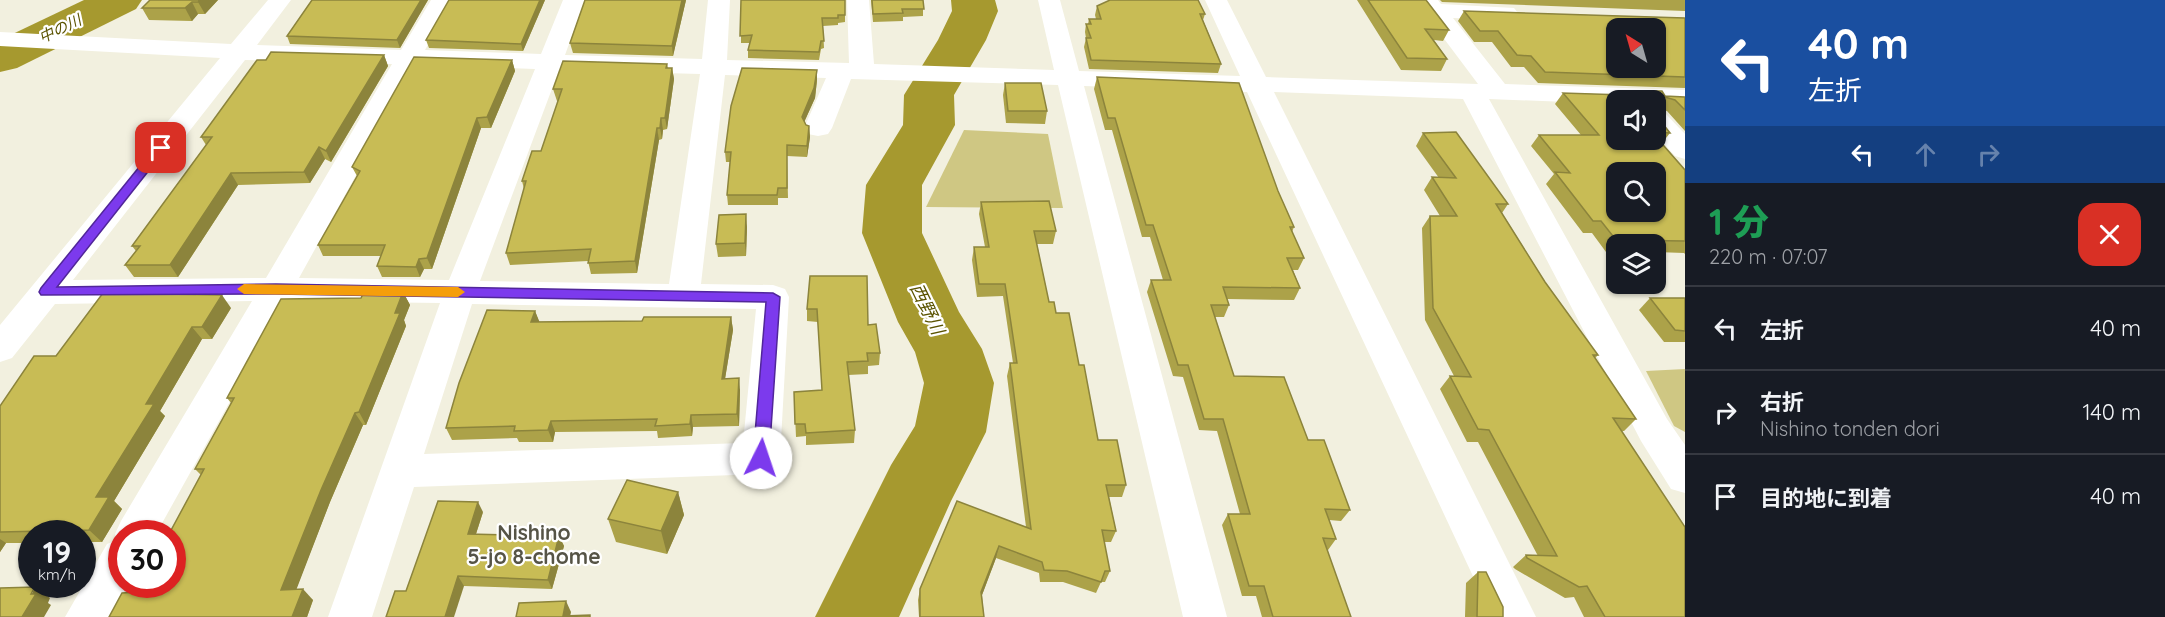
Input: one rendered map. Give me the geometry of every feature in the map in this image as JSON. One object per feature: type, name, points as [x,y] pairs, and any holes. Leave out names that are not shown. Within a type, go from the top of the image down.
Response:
[{"type":"street","points":[[0,349],[280,0]]},
{"type":"street","points":[[143,520],[442,0]]},
{"type":"street","points":[[350,617],[460,292],[574,0]]},
{"type":"street","points":[[683,296],[714,66],[719,0]]},
{"type":"street","points":[[818,128],[852,69],[858,0]]},
{"type":"street","points":[[1049,0],[1205,617]]},
{"type":"street","points":[[1216,0],[1514,617]]},
{"type":"street","points":[[1429,5],[1529,14]]},
{"type":"street","points":[[1429,5],[1486,93],[1654,430],[1680,464]]},
{"type":"street","points":[[0,39],[237,52],[1257,82],[1606,97]]},
{"type":"street","points":[[1666,98],[1685,98]]},
{"type":"street","points":[[1666,130],[1685,150]]},
{"type":"street","points":[[45,292],[276,289],[773,297],[761,458],[400,471]]},
{"type":"street","points":[[87,617],[108,581]]},
{"type":"shaded area","points":[[964,130],[1048,134],[1063,208],[926,207]]},
{"type":"shaded area","points":[[1685,369],[1685,432],[1674,426],[1646,371]]},
{"type":"building","points":[[150,0],[200,0],[192,2],[185,8],[142,8]]},
{"type":"building","points":[[312,0],[421,0],[397,40],[287,36]]},
{"type":"building","points":[[449,0],[540,0],[521,44],[426,40]]},
{"type":"building","points":[[585,0],[682,0],[672,46],[570,43]]},
{"type":"building","points":[[741,0],[845,0],[845,15],[838,15],[838,18],[822,18],[824,41],[821,41],[819,52],[748,50],[752,35],[740,36]]},
{"type":"building","points":[[872,0],[923,0],[924,9],[902,9],[903,13],[873,14]]},
{"type":"building","points":[[1110,0],[1198,0],[1205,14],[1200,14],[1221,64],[1091,60],[1086,38],[1091,38],[1086,24],[1091,24],[1089,19],[1101,19],[1097,6]]},
{"type":"building","points":[[1368,0],[1426,0],[1449,30],[1425,29],[1447,59],[1407,58]]},
{"type":"building","points":[[1464,11],[1685,18],[1685,77],[1666,76],[1666,18],[1606,18],[1606,74],[1545,72],[1531,56],[1517,55],[1498,31],[1480,31]]},
{"type":"building","points":[[271,52],[384,55],[326,151],[319,147],[304,172],[231,173],[170,265],[125,265],[140,246],[132,246],[212,137],[201,137],[257,60],[266,60]]},
{"type":"building","points":[[414,57],[512,60],[487,117],[477,118],[427,258],[419,259],[416,267],[377,266],[385,245],[318,245],[360,171],[352,167]]},
{"type":"building","points":[[563,61],[667,64],[666,68],[672,68],[665,118],[661,118],[660,128],[657,128],[635,261],[588,263],[591,249],[506,253],[526,181],[522,181],[532,151],[541,151],[562,89],[553,89]]},
{"type":"building","points":[[742,68],[817,70],[814,88],[802,117],[809,126],[807,146],[787,145],[787,188],[778,188],[777,195],[727,195],[731,152],[725,152],[731,106]]},
{"type":"building","points":[[1097,77],[1239,83],[1278,191],[1294,227],[1290,227],[1304,258],[1287,258],[1300,288],[1223,287],[1229,305],[1211,305],[1234,376],[1284,377],[1308,440],[1324,440],[1350,510],[1325,509],[1336,539],[1323,538],[1351,617],[1273,617],[1264,586],[1249,586],[1228,514],[1250,514],[1223,419],[1204,419],[1188,365],[1178,365],[1151,280],[1171,280],[1153,225],[1146,225],[1115,118],[1108,118]]},
{"type":"building","points":[[1005,83],[1041,83],[1047,111],[1008,111]]},
{"type":"building","points":[[1563,93],[1606,94],[1606,150],[1666,148],[1685,170],[1685,241],[1666,241],[1666,234],[1611,234],[1601,221],[1593,221],[1555,172],[1570,173],[1539,135],[1599,135]]},
{"type":"building","points":[[1666,96],[1685,97],[1685,110],[1675,100]]},
{"type":"building","points":[[1456,132],[1508,204],[1496,204],[1545,282],[1598,355],[1593,355],[1636,419],[1613,418],[1685,527],[1685,617],[1605,617],[1587,586],[1579,587],[1527,558],[1526,555],[1557,556],[1489,430],[1478,429],[1450,376],[1471,377],[1433,308],[1430,216],[1457,216],[1432,177],[1456,178],[1423,133]]},
{"type":"building","points":[[1049,201],[1056,231],[1034,231],[1049,302],[1054,302],[1056,313],[1069,313],[1079,365],[1084,365],[1098,440],[1117,440],[1126,485],[1106,485],[1116,531],[1102,530],[1110,571],[1105,571],[1101,582],[1067,571],[1044,570],[1042,562],[999,546],[981,592],[984,617],[920,617],[920,589],[957,501],[1031,529],[1010,363],[1017,363],[1005,284],[979,284],[974,247],[989,247],[981,202]]},
{"type":"building","points":[[746,214],[745,243],[716,244],[719,215]]},
{"type":"building","points":[[810,276],[867,276],[868,325],[876,324],[880,353],[867,353],[868,361],[847,362],[855,430],[806,433],[805,424],[795,424],[794,392],[822,390],[817,309],[807,309]]},
{"type":"building","points":[[364,292],[403,292],[395,313],[400,313],[359,412],[355,413],[321,490],[281,590],[303,589],[292,617],[109,617],[119,598],[186,598],[186,520],[177,520],[204,469],[195,469],[234,398],[227,398],[281,299],[361,298]]},
{"type":"building","points":[[103,293],[222,295],[202,327],[192,327],[146,404],[154,404],[96,497],[109,497],[95,520],[18,520],[18,532],[0,532],[0,406],[34,356],[56,356]]},
{"type":"building","points":[[1650,298],[1685,298],[1685,331],[1675,330]]},
{"type":"building","points":[[487,310],[535,311],[531,322],[642,321],[644,317],[731,317],[722,379],[739,378],[737,414],[691,415],[690,424],[655,426],[657,419],[551,421],[548,430],[514,431],[515,426],[446,428],[459,383]]},
{"type":"building","points":[[627,480],[678,492],[661,531],[608,519]]},
{"type":"building","points":[[438,501],[478,502],[468,534],[559,536],[548,580],[458,576],[445,617],[386,617],[395,591],[406,591]]},
{"type":"building","points":[[1478,572],[1486,572],[1503,607],[1503,617],[1477,617]]},
{"type":"building","points":[[18,587],[18,598],[34,598],[22,617],[0,617],[0,588]]},
{"type":"building","points":[[566,601],[563,616],[590,615],[590,617],[516,617],[519,603]]},
{"type":"waterway","name":"中の川","points":[[0,58],[120,0]]},
{"type":"waterway","name":"西野川","points":[[857,617],[918,488],[950,432],[959,383],[948,349],[931,322],[892,233],[894,185],[929,125],[929,95],[962,40],[975,11],[973,0]]},
{"type":"slow traffic","points":[[244,289],[458,292]]},
{"type":"district","name":"Nishino 5-jo 8-chome","points":[[534,545]]},
{"type":"route","points":[[161,148],[45,292],[276,289],[773,297],[761,458]]}]
